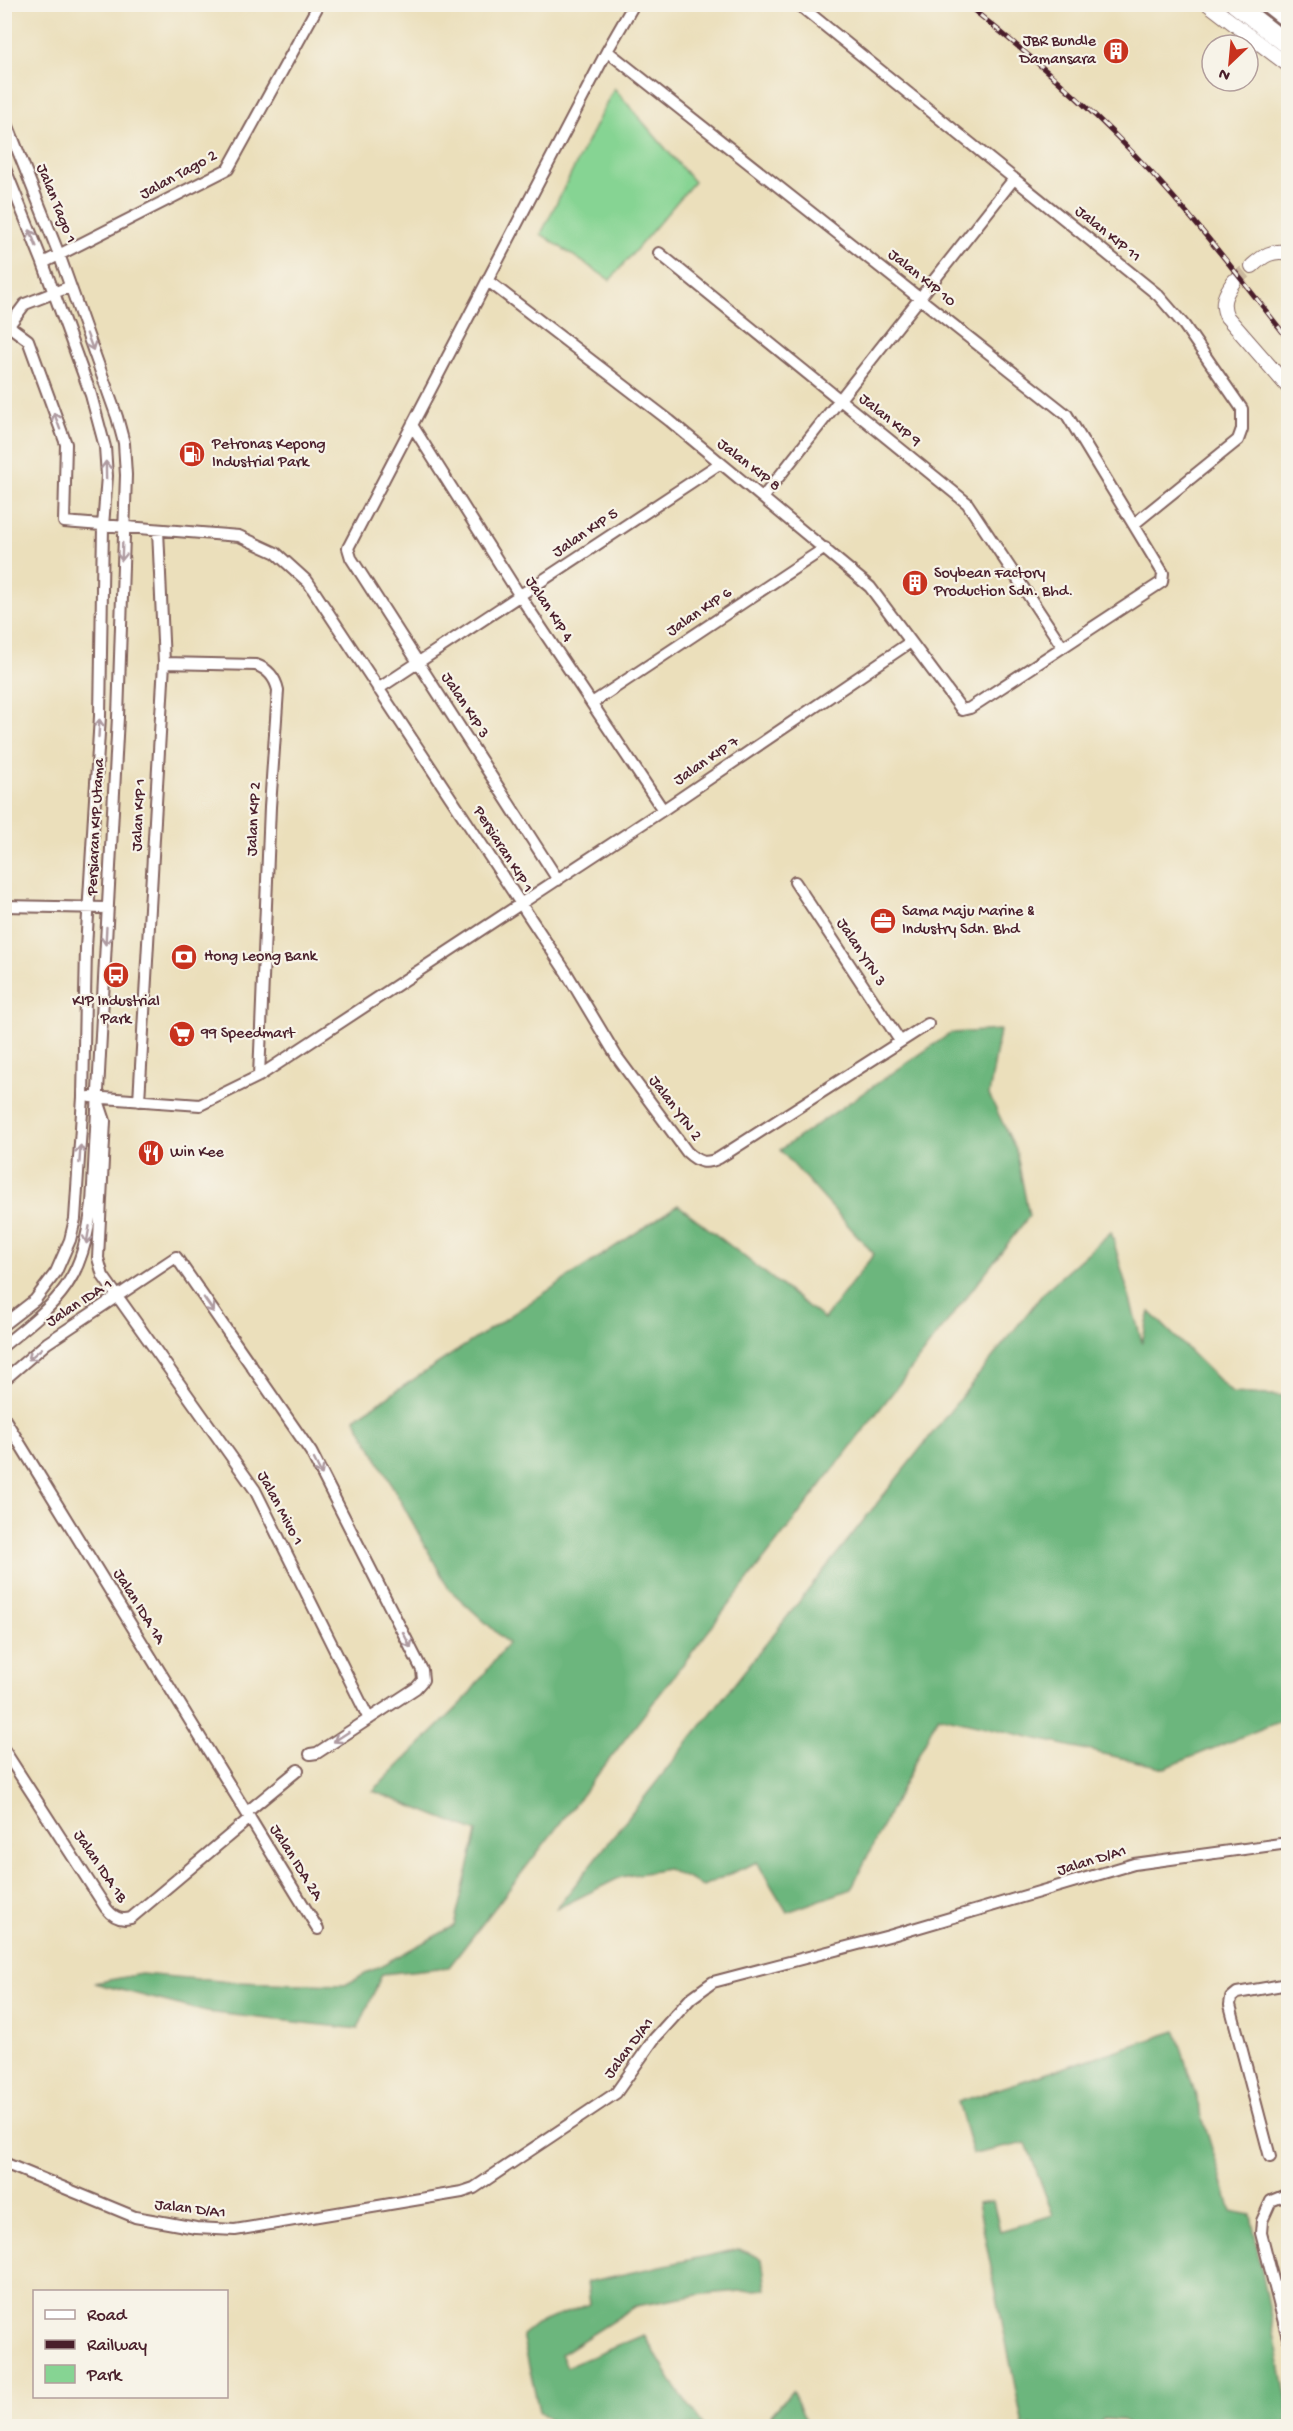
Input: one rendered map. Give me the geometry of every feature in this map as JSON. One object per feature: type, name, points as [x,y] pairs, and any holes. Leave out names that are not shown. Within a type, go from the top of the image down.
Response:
[{"type":"highway","points":[[1235,4],[1288,45]]},
{"type":"highway","points":[[1269,4],[1288,19]]},
{"type":"street","name":"Jalan Tago 2","points":[[43,263],[228,169],[319,4]]},
{"type":"street","points":[[412,425],[634,4]]},
{"type":"street","name":"Jalan KIP 11","points":[[798,4],[1158,295],[1184,325],[1242,409],[1242,429],[1238,440],[1134,524]]},
{"type":"street","points":[[1208,4],[1288,65]]},
{"type":"street","name":"Jalan KIP 10","points":[[608,51],[1067,415],[1164,576],[1160,584],[1062,646]]},
{"type":"street","name":"Jalan Tago 1","points":[[4,116],[10,147],[60,256],[69,287]]},
{"type":"street","name":"Jalan Tago 1","points":[[4,166],[43,263],[52,293]]},
{"type":"street","points":[[763,497],[1013,180]]},
{"type":"street","points":[[1252,266],[1263,256],[1276,251],[1288,253]]},
{"type":"street","name":"Jalan KIP 9","points":[[659,253],[967,503],[1062,646]]},
{"type":"street","name":"Jalan KIP 8","points":[[488,281],[670,421],[870,587],[957,706],[966,711],[1062,646]]},
{"type":"street","points":[[1234,281],[1224,298],[1227,317],[1288,387]]},
{"type":"street","points":[[7,329],[25,304],[69,287]]},
{"type":"street","name":"Persiaran KIP Utama","points":[[4,1346],[45,1313],[63,1295],[80,1261],[92,1204],[118,717],[126,475],[124,443],[108,391],[69,287]]},
{"type":"street","name":"Persiaran KIP Utama","points":[[4,1324],[35,1300],[57,1272],[65,1254],[75,1219],[83,1097],[88,908],[100,716],[105,447],[91,395],[52,293]]},
{"type":"street","name":"Persiaran KIP 1","points":[[7,329],[28,340],[66,444],[64,522],[239,536],[276,553],[308,582],[521,904],[259,1076],[200,1105],[83,1097]]},
{"type":"street","name":"Jalan KIP 3","points":[[412,425],[348,548],[351,558],[558,880]]},
{"type":"street","name":"Jalan KIP 4","points":[[412,425],[520,596],[663,810]]},
{"type":"street","name":"Jalan KIP 5","points":[[378,689],[719,464]]},
{"type":"street","name":"Jalan KIP 1","points":[[139,1101],[164,663],[158,530]]},
{"type":"street","name":"Jalan KIP 6","points":[[592,703],[825,548]]},
{"type":"street","name":"Jalan KIP 7","points":[[521,904],[909,643]]},
{"type":"street","name":"Jalan KIP 2","points":[[164,663],[256,665],[264,668],[276,681],[278,690],[270,807],[259,1076]]},
{"type":"street","name":"Jalan YTN 3","points":[[795,882],[900,1041]]},
{"type":"street","name":"Jalan YTN 2","points":[[521,904],[566,972],[617,1057],[687,1152],[697,1161],[708,1164],[719,1158],[928,1024]]},
{"type":"street","points":[[4,906],[108,908]]},
{"type":"street","name":"Jalan Mivo 1","points":[[96,1098],[105,1121],[98,1258],[103,1276],[255,1490],[369,1719]]},
{"type":"street","points":[[65,1254],[80,1261]]},
{"type":"street","name":"Jalan IDA 1","points":[[4,1380],[47,1343],[118,1298],[176,1257],[311,1452],[422,1670],[424,1675],[420,1685],[369,1719]]},
{"type":"street","name":"Jalan IDA 1A","points":[[4,1418],[248,1815]]},
{"type":"street","points":[[310,1754],[317,1753],[369,1719]]},
{"type":"street","name":"Jalan IDA 1B","points":[[4,1750],[106,1908],[111,1915],[124,1920],[131,1918],[248,1815]]},
{"type":"street","points":[[248,1815],[298,1770]]},
{"type":"street","name":"Jalan IDA 2A","points":[[248,1815],[318,1929]]},
{"type":"street","name":"Jalan D/A1","points":[[4,2163],[135,2217],[196,2228],[235,2230],[462,2192],[474,2188],[616,2093],[654,2039],[691,1998],[713,1982],[889,1936],[1134,1864],[1288,1843]]},
{"type":"street","points":[[1270,2157],[1230,2006],[1231,1998],[1237,1993],[1288,1984]]},
{"type":"street","points":[[1288,2194],[1271,2201],[1262,2221],[1262,2233],[1288,2338]]},
{"type":"street","points":[[1276,2288],[1288,2285]]},
{"type":"green space","points":[[614,88],[694,182],[610,280],[541,234]]},
{"type":"green space","points":[[1000,1030],[989,1095],[1016,1150],[1029,1216],[449,1967],[382,1974],[358,2029],[206,2012],[94,1983],[141,1974],[231,1982],[345,1985],[454,1926],[477,1832],[373,1791],[462,1703],[508,1643],[449,1589],[355,1418],[678,1205],[824,1319],[874,1254],[780,1150],[951,1033]]},
{"type":"green space","points":[[1111,1232],[1142,1342],[1150,1312],[1232,1393],[1288,1396],[1288,1718],[1165,1768],[938,1716],[851,1889],[787,1912],[757,1862],[703,1886],[667,1869],[621,1877],[556,1909],[1045,1291]]},
{"type":"green space","points":[[1176,2031],[1231,2211],[1251,2215],[1288,2405],[1288,2426],[1130,2426],[1122,2420],[1103,2419],[1099,2426],[1023,2426],[978,2203],[993,2201],[1000,2231],[1053,2215],[1026,2143],[973,2154],[958,2102]]},
{"type":"green space","points":[[739,2249],[762,2259],[766,2289],[704,2294],[636,2306],[561,2354],[567,2367],[644,2335],[674,2385],[704,2426],[558,2426],[539,2411],[522,2335],[536,2324],[590,2304],[587,2282]]},
{"type":"green space","points":[[792,2391],[809,2426],[778,2426],[771,2415]]},
{"type":"tunnel","points":[[1234,281],[1252,266]]},
{"type":"railway","points":[[966,4],[1019,47],[1120,140],[1199,226],[1288,339]]},
{"type":"place","name":"JBR Bundle Damansara","points":[[1116,51]]},
{"type":"place","name":"Petronas Kepong Industrial Park","points":[[192,454]]},
{"type":"place","name":"Soybean Factory Production Sdn. Bhd.","points":[[915,583]]},
{"type":"place","name":"Sama Maju Marine & Industry Sdn. Bhd","points":[[883,921]]},
{"type":"place","name":"Hong Leong Bank","points":[[184,957]]},
{"type":"place","name":"KIP Industrial Park","points":[[116,975]]},
{"type":"place","name":"99 Speedmart","points":[[182,1034]]},
{"type":"place","name":"Win Kee","points":[[151,1153]]}]
